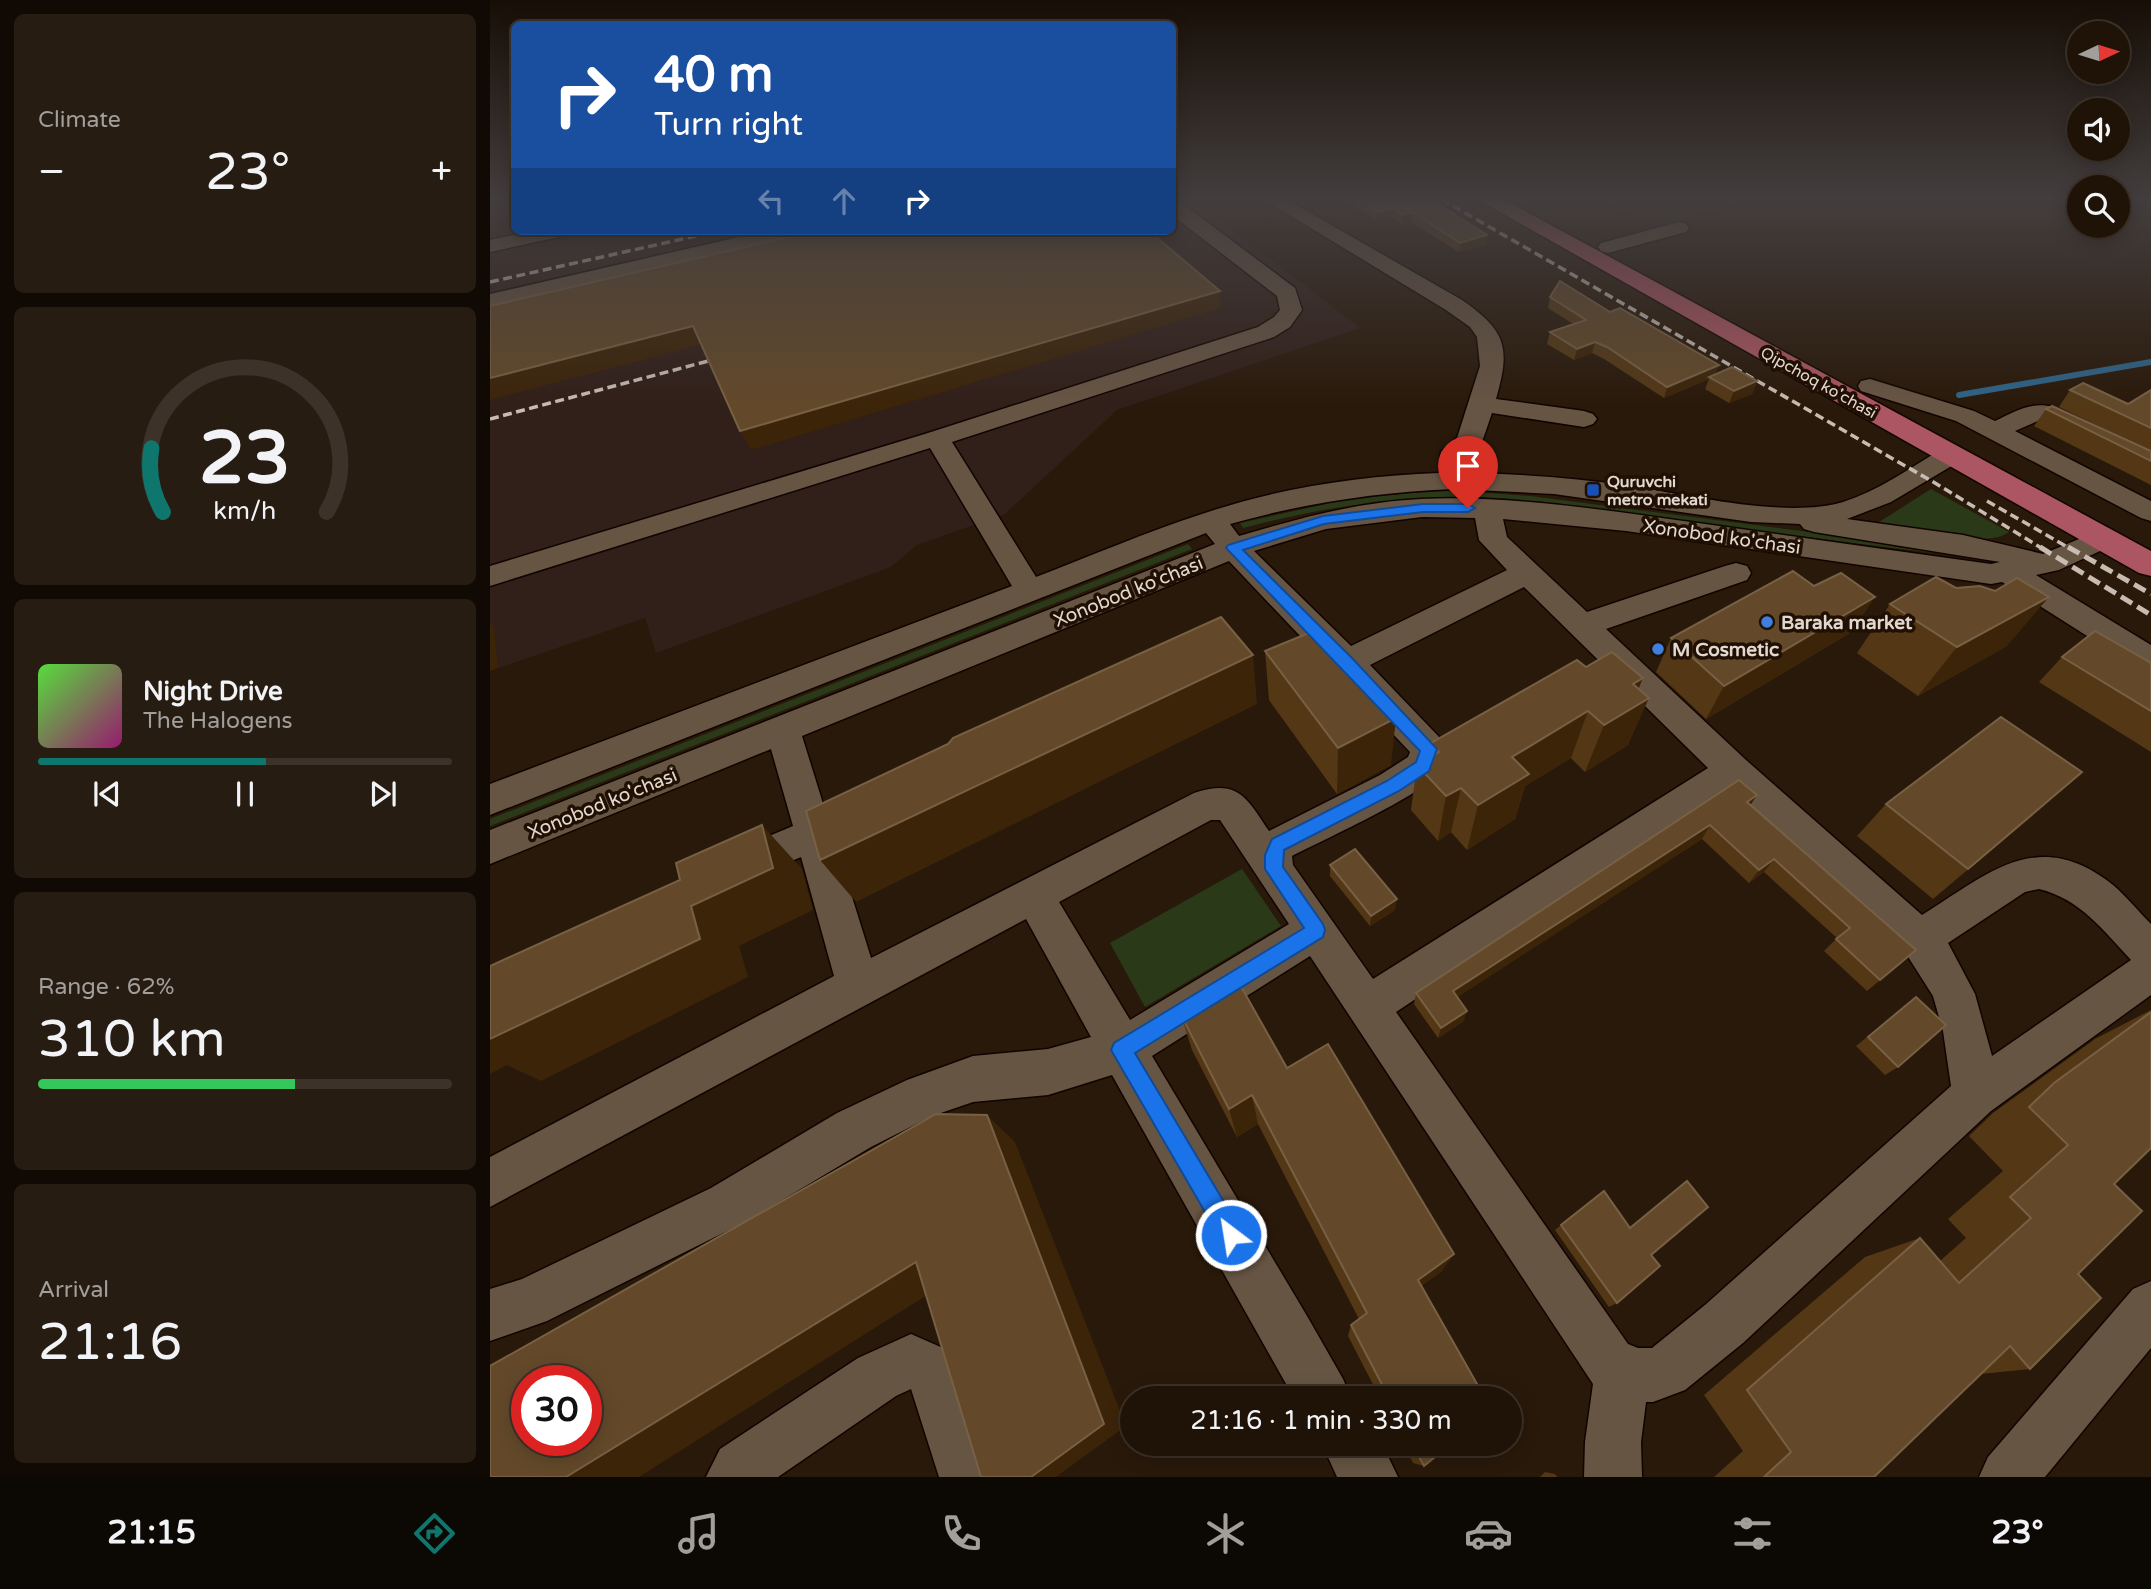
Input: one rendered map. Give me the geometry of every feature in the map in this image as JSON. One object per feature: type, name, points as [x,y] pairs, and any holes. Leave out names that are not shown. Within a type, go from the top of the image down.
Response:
[{"type":"main road","name":"Qipchoq ko'chasi","points":[[1624,268],[1973,443],[2133,528],[2151,565]]},
{"type":"main road","name":"Qipchoq ko'chasi","points":[[1647,268],[1870,386]]},
{"type":"street","points":[[490,300],[630,268]]},
{"type":"street","points":[[490,576],[937,438],[1266,332],[1282,322],[1291,310],[1287,293],[1254,268]]},
{"type":"street","points":[[1390,268],[1454,305],[1482,326],[1492,343],[1494,362],[1469,442],[1454,452],[1452,479]]},
{"type":"street","points":[[1870,386],[1965,416],[1973,443],[2133,528]]},
{"type":"street","points":[[1481,404],[1584,419]]},
{"type":"street","name":"Xonobod ko'chasi","points":[[490,847],[783,731],[1223,534],[1331,490],[1381,483],[1452,479],[1593,490],[1770,516],[1840,511],[1885,494],[2031,413],[2044,412],[2151,464]]},
{"type":"street","points":[[937,438],[1030,592]]},
{"type":"street","name":"Xonobod ko'chasi","points":[[490,800],[1030,592],[1223,534],[1376,512],[1423,508],[1487,509],[1626,522],[1992,574],[2010,573],[2049,563],[2133,528]]},
{"type":"street","points":[[1487,509],[1493,540],[1733,770],[1920,939],[1940,966],[1954,993],[1975,1095]]},
{"type":"street","points":[[1770,516],[1963,545],[2049,563]]},
{"type":"street","points":[[1223,534],[1429,749],[1423,766],[1393,786],[1278,845],[1273,855],[1274,869]]},
{"type":"street","points":[[1346,662],[1527,573]]},
{"type":"street","points":[[1583,625],[1735,573]]},
{"type":"street","points":[[2010,573],[2151,661]]},
{"type":"street","points":[[783,731],[828,836],[858,986]]},
{"type":"street","points":[[1368,1006],[1733,770]]},
{"type":"street","points":[[490,1183],[858,986],[1207,804],[1230,805],[1609,1363],[1622,1371],[1653,1375],[1666,1371],[1724,1324],[1975,1095],[2151,970]]},
{"type":"street","points":[[702,883],[828,836]]},
{"type":"street","points":[[1920,939],[2016,877],[2039,872],[2069,878],[2098,897],[2151,953]]},
{"type":"street","points":[[1034,895],[1317,1386]]},
{"type":"street","points":[[490,1315],[529,1303],[728,1205],[853,1130],[923,1096],[973,1079],[1048,1072],[1121,1050],[1316,930]]},
{"type":"street","points":[[2008,1477],[2151,1307]]},
{"type":"street","points":[[735,1477],[740,1469],[877,1377],[911,1361],[933,1371],[968,1477]]},
{"type":"street","points":[[1613,1477],[1613,1442],[1622,1371]]},
{"type":"street","points":[[1357,1456],[1368,1477]]},
{"type":"shaded area","points":[[490,268],[1282,268],[1360,328],[1117,410],[1005,514],[917,545],[891,567],[656,653],[645,618],[490,671]]},
{"type":"green space","points":[[1931,489],[2009,532],[1998,537],[1964,538],[1876,524]]},
{"type":"green space","points":[[1446,490],[1530,496],[1932,548],[1934,553],[1480,497],[1390,501],[1302,514],[1243,528],[1240,523],[1353,498]]},
{"type":"green space","points":[[1188,544],[1192,549],[490,826],[490,819]]},
{"type":"green space","points":[[1242,869],[1281,926],[1145,1007],[1110,943]]},
{"type":"building","points":[[655,268],[1193,268],[1220,291],[740,431],[693,326],[490,378],[490,306]]},
{"type":"building","points":[[1560,281],[1610,312],[1620,308],[1719,365],[1667,387],[1607,347],[1595,342],[1577,349],[1550,332],[1586,320],[1550,297]]},
{"type":"building","points":[[1732,367],[1757,381],[1734,391],[1709,377]]},
{"type":"building","points":[[2083,383],[2128,404],[2151,390],[2151,428],[2070,390]]},
{"type":"building","points":[[2052,406],[2151,451],[2151,461],[2046,409]]},
{"type":"building","points":[[1793,571],[1814,586],[1841,573],[1875,597],[1724,686],[1671,638]]},
{"type":"building","points":[[1936,577],[1956,588],[1980,586],[1995,591],[2017,578],[2049,597],[1957,647],[1890,604]]},
{"type":"building","points":[[1221,617],[1253,655],[820,860],[806,811],[948,744],[953,738]]},
{"type":"building","points":[[1321,628],[1396,718],[1338,748],[1265,651]]},
{"type":"building","points":[[2095,631],[2151,663],[2151,711],[2062,657]]},
{"type":"building","points":[[1612,652],[1643,678],[1633,684],[1649,698],[1604,725],[1588,711],[1512,757],[1529,774],[1478,805],[1461,788],[1446,796],[1417,765],[1439,752],[1431,743],[1577,660],[1586,667]]},
{"type":"building","points":[[2001,717],[2082,772],[1968,869],[1886,804]]},
{"type":"building","points":[[1739,780],[1757,795],[1747,802],[1916,950],[1880,980],[1836,939],[1850,928],[1774,859],[1759,870],[1710,825],[1453,991],[1467,1011],[1441,1028],[1416,993]]},
{"type":"building","points":[[762,825],[773,868],[691,906],[700,939],[490,1039],[490,966],[680,880],[676,863]]},
{"type":"building","points":[[1355,849],[1397,899],[1371,916],[1330,865]]},
{"type":"building","points":[[1239,983],[1287,1068],[1328,1044],[1454,1254],[1418,1280],[1478,1386],[1383,1386],[1351,1325],[1367,1313],[1252,1095],[1229,1109],[1181,1015]]},
{"type":"building","points":[[1916,997],[1946,1025],[1898,1067],[1868,1037]]},
{"type":"building","points":[[2151,1012],[2151,1148],[2114,1184],[2142,1211],[2078,1274],[2101,1298],[2030,1369],[2010,1346],[1874,1477],[1764,1477],[1791,1452],[1747,1390],[1920,1238],[1959,1283],[2031,1218],[2010,1197],[2068,1145],[2029,1107],[2054,1083]]},
{"type":"building","points":[[936,1114],[987,1115],[1104,1424],[1031,1477],[981,1477],[916,1262],[602,1455],[602,1365],[511,1365],[511,1456],[600,1456],[566,1477],[490,1477],[490,1366]]},
{"type":"building","points":[[1687,1181],[1708,1207],[1651,1255],[1660,1266],[1617,1303],[1561,1225],[1604,1191],[1630,1228]]},
{"type":"building","points":[[1419,1456],[1436,1456],[1424,1466]]},
{"type":"waterway","points":[[1959,395],[2151,362]]},
{"type":"railway","points":[[490,282],[553,268]]},
{"type":"railway","points":[[1561,268],[1935,483],[2043,549]]},
{"type":"railway","points":[[490,419],[727,356]]},
{"type":"railway","points":[[1987,501],[2071,549]]},
{"type":"railway","points":[[2040,547],[2151,615]]},
{"type":"railway","points":[[2068,547],[2151,594]]},
{"type":"place","name":"Quruvchi metro mekati","points":[[1593,490]]},
{"type":"place","name":"Baraka market","points":[[1767,622]]},
{"type":"place","name":"M Cosmetic","points":[[1658,649]]},
{"type":"route","points":[[1231,1235],[1121,1050],[1316,930],[1274,869],[1273,855],[1278,845],[1393,786],[1423,766],[1429,749],[1233,548],[1323,520],[1423,508],[1468,508]]}]
